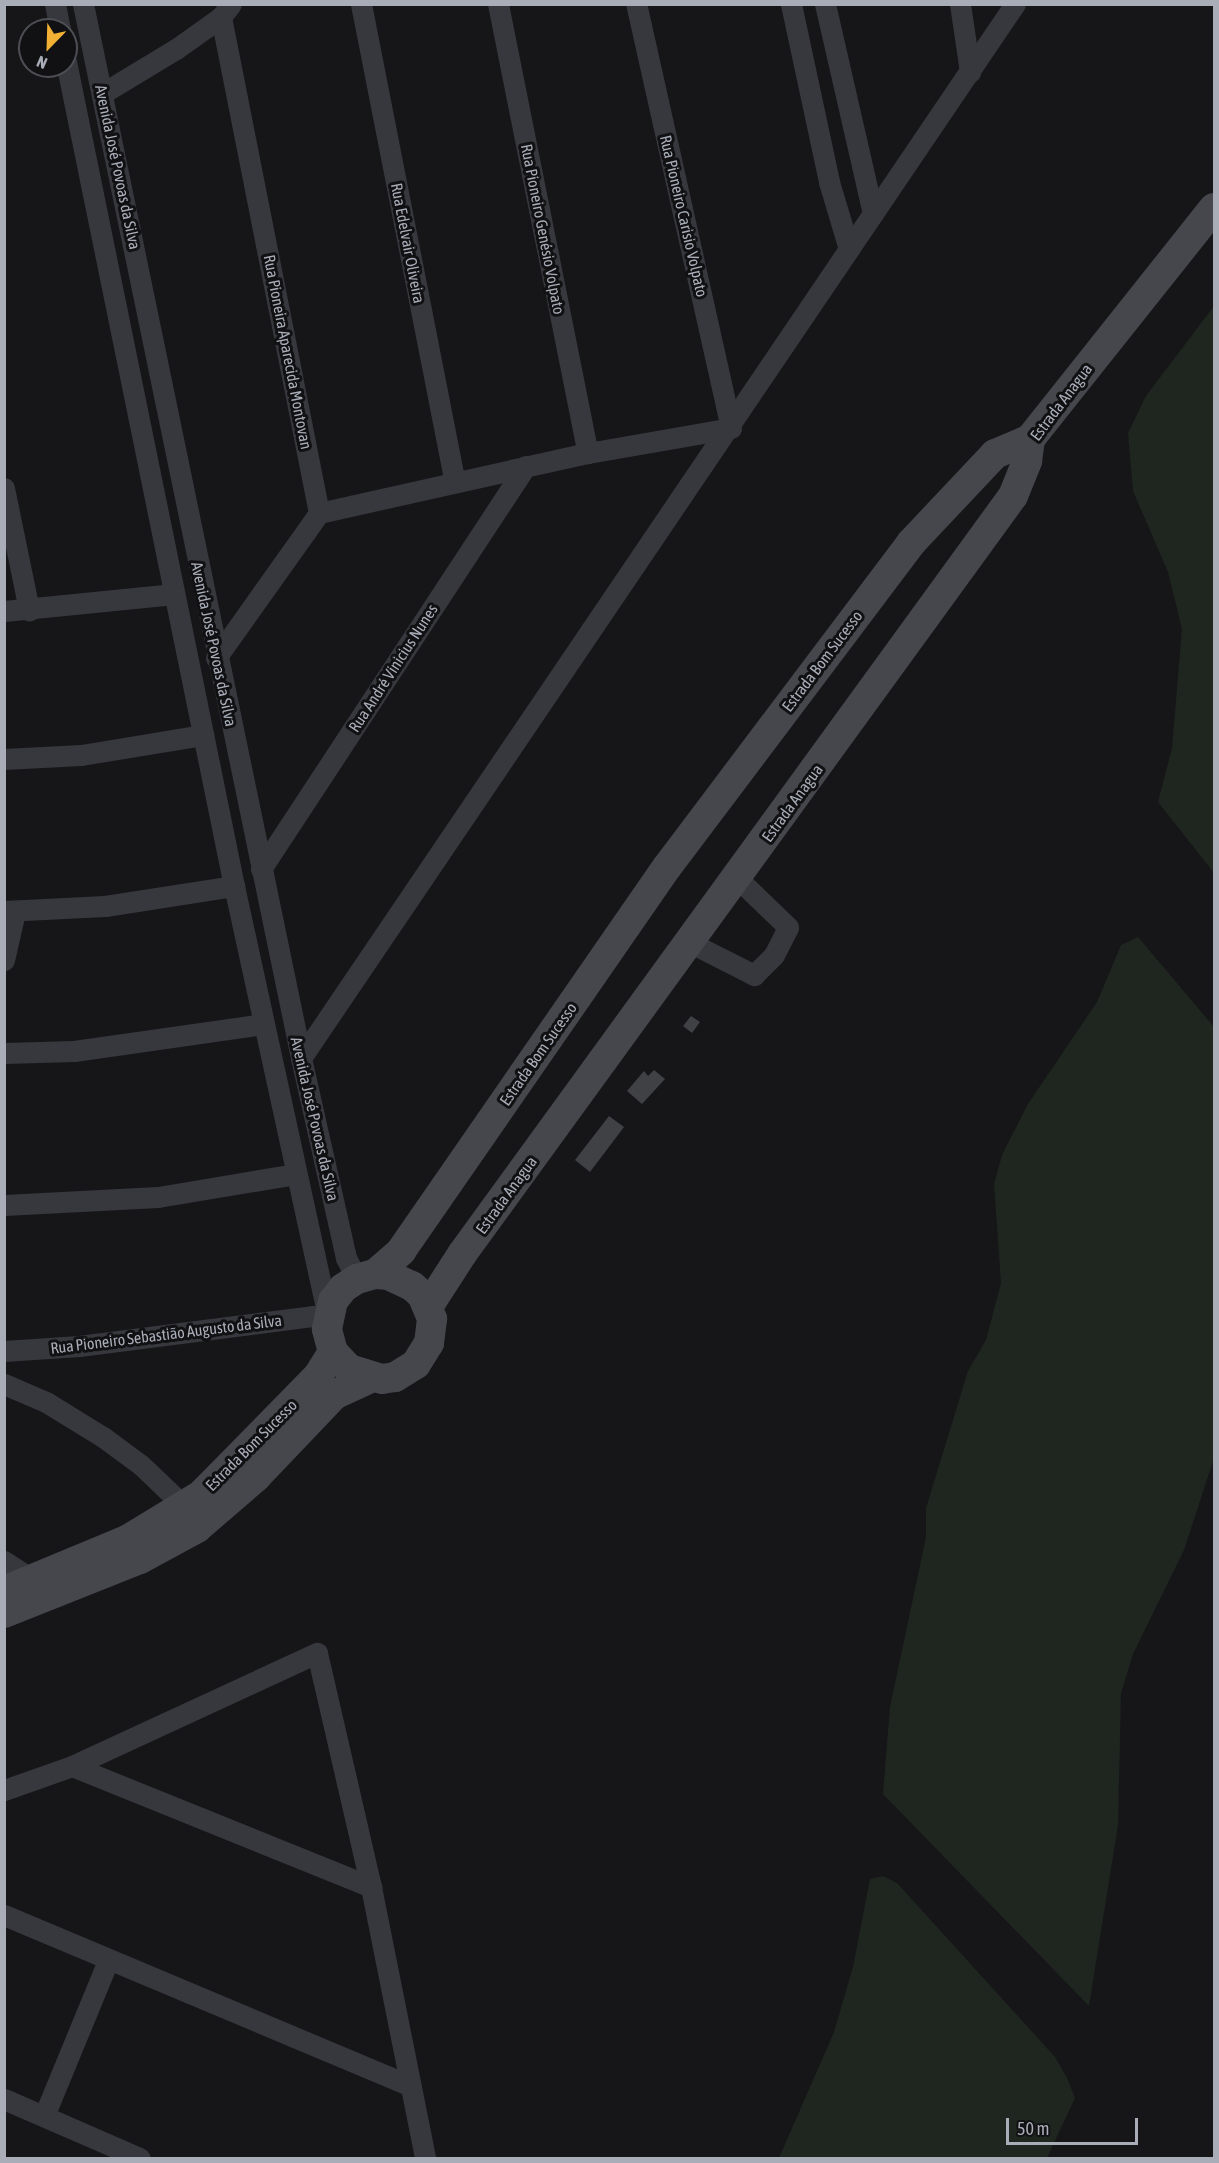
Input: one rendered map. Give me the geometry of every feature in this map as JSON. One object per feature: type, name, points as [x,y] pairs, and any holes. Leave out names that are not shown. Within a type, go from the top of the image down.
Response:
[{"type":"main road","name":"Estrada Anagua","points":[[428,1307],[462,1254],[691,943],[1013,495],[1027,461],[1030,439],[1215,208]]},
{"type":"main road","name":"Estrada Bom Sucesso","points":[[328,1317],[333,1301],[401,1251],[667,867],[911,543],[995,454],[1030,439]]},
{"type":"main road","points":[[328,1317],[333,1352],[348,1369],[370,1378],[395,1377],[424,1355],[432,1331],[428,1307],[422,1295],[401,1278],[366,1277]]},
{"type":"main road","name":"Estrada Bom Sucesso","points":[[4,1612],[140,1559],[196,1527],[230,1501],[286,1427],[333,1352]]},
{"type":"main road","name":"Estrada Bom Sucesso","points":[[4,1590],[127,1540],[185,1507],[286,1427],[343,1387],[370,1378]]},
{"type":"street","name":"Avenida José Povoas da Silva","points":[[83,4],[300,1058],[346,1258],[366,1277]]},
{"type":"street","name":"Rua Edelvair Oliveira","points":[[361,4],[455,481]]},
{"type":"street","name":"Rua Pioneiro Genésio Volpato","points":[[498,4],[588,453]]},
{"type":"street","name":"Rua Pioneiro Carisio Volpato","points":[[636,4],[731,428]]},
{"type":"street","points":[[791,4],[829,182],[849,249]]},
{"type":"street","points":[[825,4],[873,214]]},
{"type":"street","points":[[960,4],[970,72]]},
{"type":"street","points":[[300,1058],[731,428],[1015,4]]},
{"type":"street","points":[[103,93],[176,49],[226,11]]},
{"type":"street","name":"Rua Pioneira Aparecida Montovan","points":[[226,11],[320,513]]},
{"type":"street","name":"Avenida José Povoas da Silva","points":[[69,78],[117,323],[234,886],[328,1317]]},
{"type":"street","points":[[117,323],[148,317]]},
{"type":"street","points":[[216,658],[320,513],[588,453],[731,428]]},
{"type":"street","name":"Rua André Vinicius Nunes","points":[[261,869],[526,466]]},
{"type":"street","points":[[4,488],[29,610]]},
{"type":"street","points":[[4,611],[174,594]]},
{"type":"street","points":[[4,759],[81,755],[203,735]]},
{"type":"street","points":[[691,943],[754,975],[774,955],[788,927],[737,878]]},
{"type":"street","points":[[4,960],[10,912],[105,906],[234,886]]},
{"type":"street","points":[[4,1053],[74,1052],[263,1024]]},
{"type":"street","points":[[4,1205],[158,1197],[295,1174]]},
{"type":"street","name":"Rua Pioneiro Sebastião Augusto da Silva","points":[[4,1351],[79,1346],[328,1317]]},
{"type":"street","points":[[4,1384],[46,1402],[103,1437],[141,1466],[185,1507]]},
{"type":"street","points":[[4,1561],[32,1579]]},
{"type":"street","points":[[4,1790],[72,1766],[317,1653],[370,1887],[425,2158]]},
{"type":"street","points":[[72,1766],[370,1887]]},
{"type":"street","points":[[4,1915],[108,1961],[411,2086]]},
{"type":"street","points":[[44,2116],[108,1961]]},
{"type":"street","points":[[4,2099],[44,2116],[117,2154],[140,2158]]},
{"type":"shaded area","points":[[1214,306],[1214,873],[1158,802],[1172,748],[1182,629],[1168,572],[1133,491],[1128,433],[1146,396]]},
{"type":"shaded area","points":[[1138,937],[1214,1027],[1214,1458],[1184,1550],[1133,1654],[1121,1693],[1118,1825],[1089,2006],[883,1794],[890,1707],[926,1537],[926,1508],[968,1371],[986,1340],[1001,1283],[994,1184],[1002,1155],[1028,1104],[1097,1002],[1121,945]]},
{"type":"shaded area","points":[[883,1876],[897,1883],[1055,2057],[1075,2098],[1047,2158],[779,2158],[834,2032],[853,1967],[870,1879]]},
{"type":"building","points":[[691,1016],[700,1022],[692,1033],[683,1026]]},
{"type":"building","points":[[654,1070],[665,1079],[642,1104],[627,1091],[644,1071],[648,1076]]},
{"type":"building","points":[[609,1116],[624,1127],[590,1172],[575,1160]]}]
